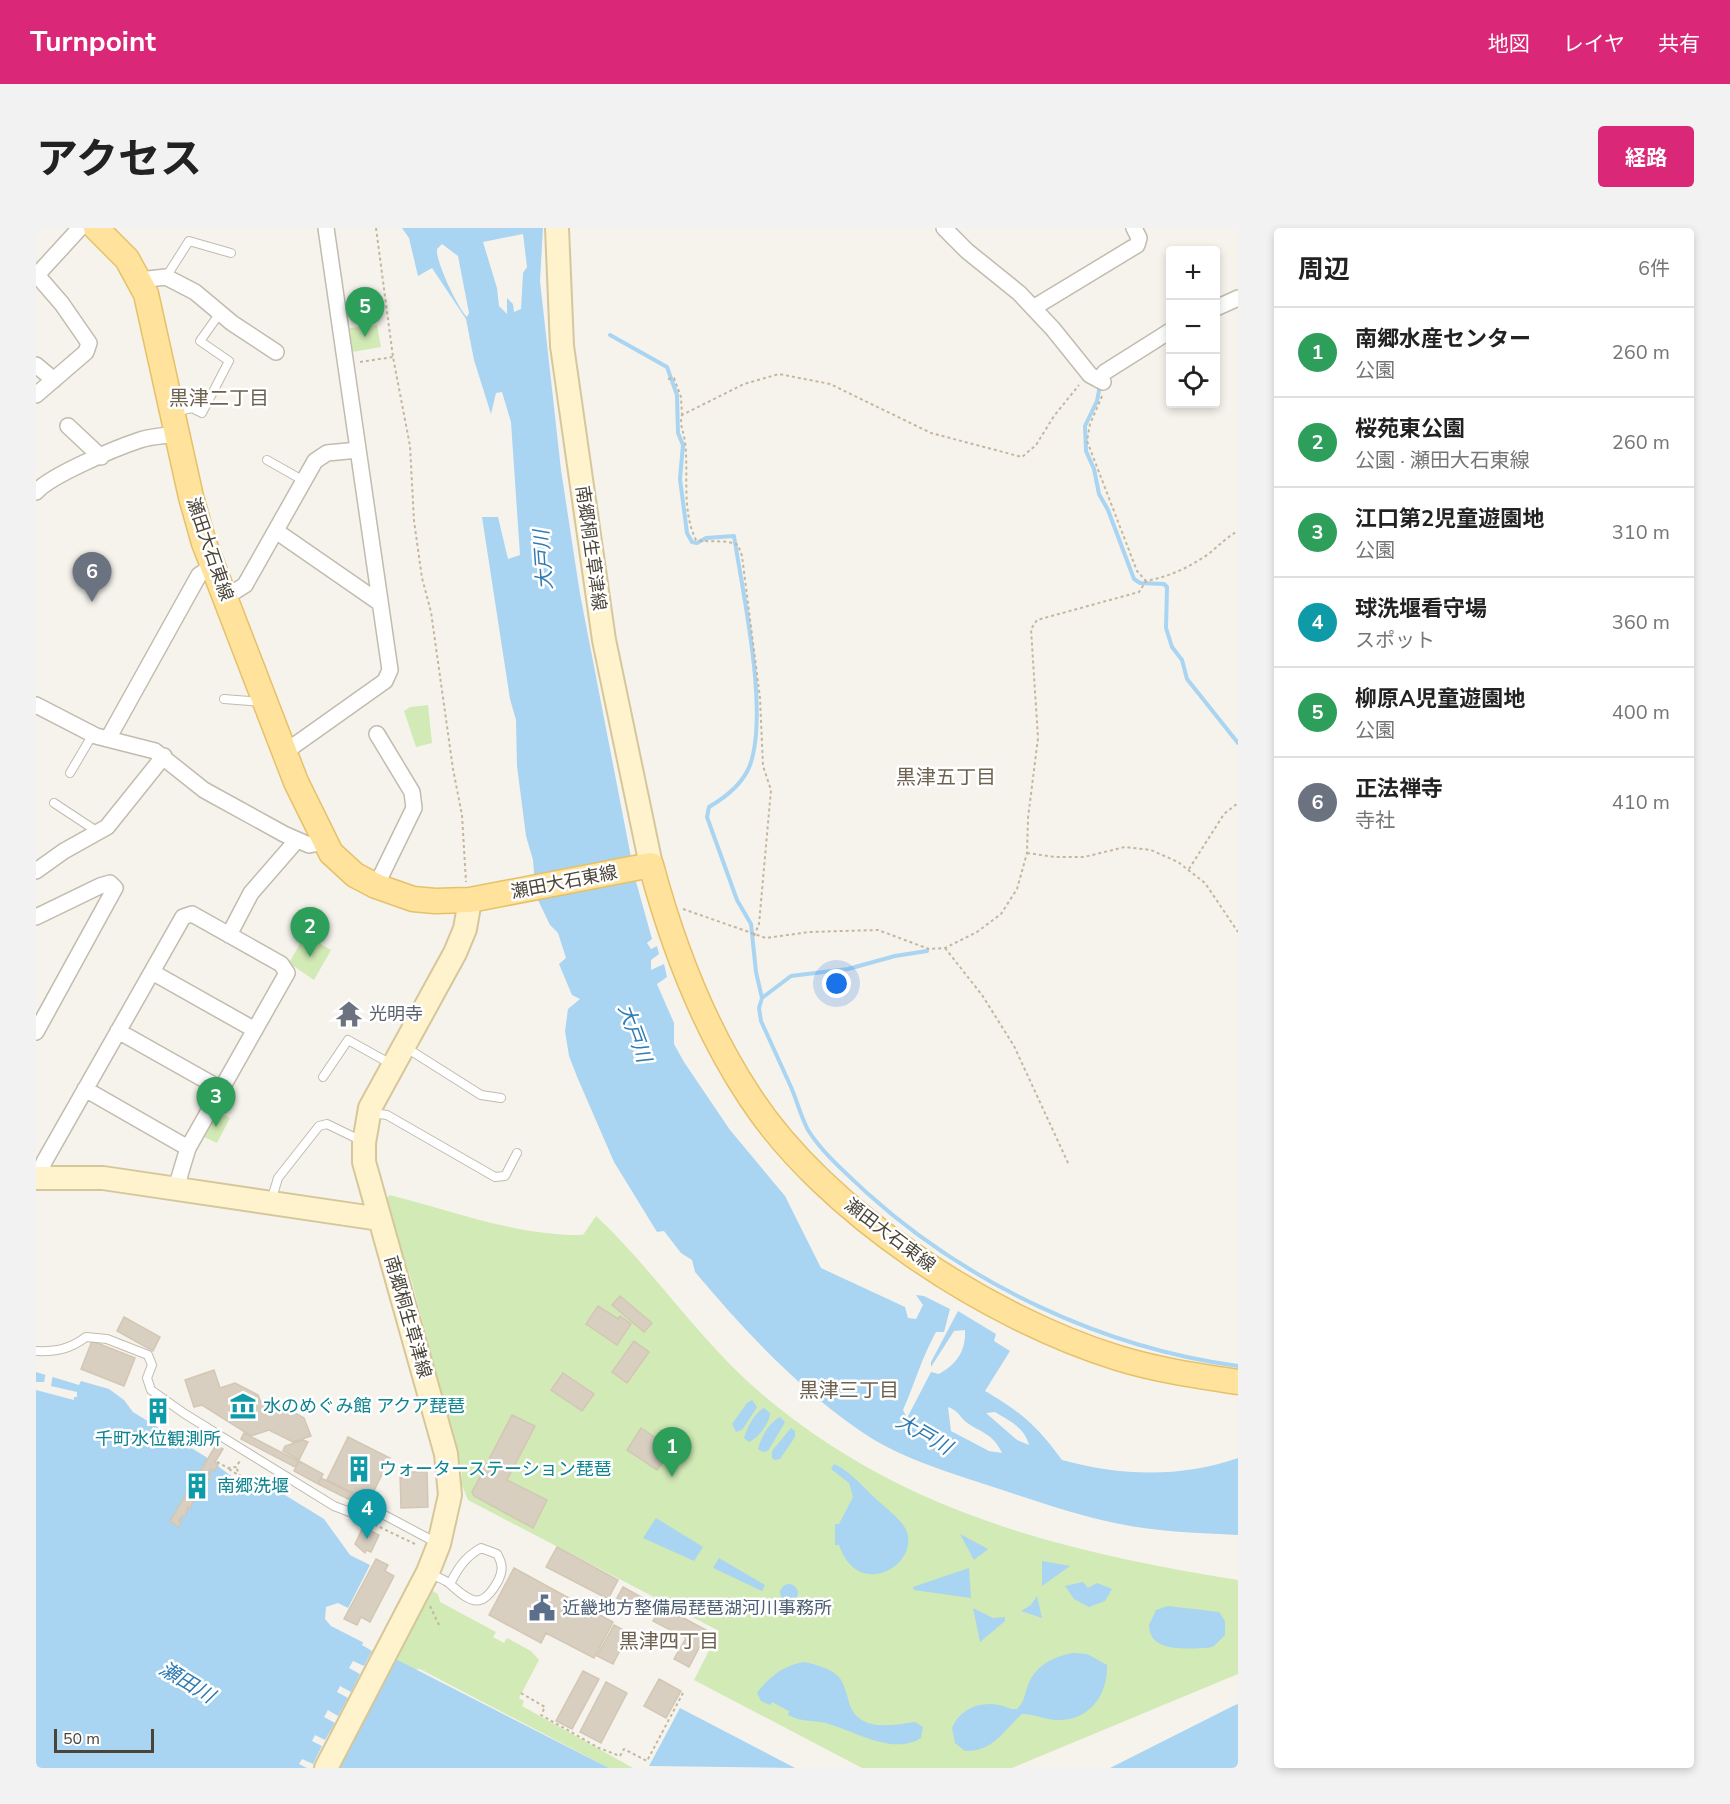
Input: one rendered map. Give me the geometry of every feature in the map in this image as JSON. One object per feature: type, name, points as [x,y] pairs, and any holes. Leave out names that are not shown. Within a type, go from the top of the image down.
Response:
[{"type":"main road","name":"瀬田大石東線","points":[[96,228],[122,253],[139,280],[152,316],[197,520],[213,566],[296,782],[324,842],[348,869],[376,886],[413,899],[452,902],[645,866],[660,901],[687,979],[711,1032],[751,1099],[792,1150],[827,1187],[887,1238],[935,1271],[1043,1330],[1118,1358],[1181,1374],[1238,1382]]},
{"type":"main road","name":"南郷桐生草津線","points":[[557,228],[562,346],[603,628],[645,866]]},
{"type":"main road","name":"南郷桐生草津線","points":[[326,1768],[427,1573],[439,1544],[450,1495],[446,1454],[364,1162],[364,1143],[369,1113],[455,953],[476,899]]},
{"type":"main road","points":[[37,1178],[102,1179],[380,1219]]},
{"type":"street","points":[[36,395],[86,352],[89,343],[62,304],[36,275],[80,228]]},
{"type":"street","points":[[285,752],[385,681],[390,670],[326,228]]},
{"type":"street","points":[[944,228],[1033,308],[1097,379],[1166,334]]},
{"type":"street","points":[[1033,308],[1137,245],[1138,238],[1134,228]]},
{"type":"street","points":[[139,280],[166,277],[195,292],[220,313],[276,352]]},
{"type":"street","points":[[1220,306],[1238,298]]},
{"type":"street","points":[[36,365],[54,380]]},
{"type":"street","points":[[36,492],[53,479],[175,423]]},
{"type":"street","points":[[68,426],[101,458]]},
{"type":"street","points":[[226,597],[245,585],[315,461],[327,453],[358,450]]},
{"type":"street","points":[[276,531],[380,603]]},
{"type":"street","points":[[109,737],[199,575],[213,566]]},
{"type":"street","points":[[36,705],[93,734],[109,737],[164,756],[204,790],[297,840],[309,845],[324,842]]},
{"type":"street","points":[[376,886],[414,808],[412,792],[377,734]]},
{"type":"street","points":[[36,871],[107,827],[164,756]]},
{"type":"street","points":[[229,934],[251,893],[297,840]]},
{"type":"street","points":[[36,917],[100,886],[110,883],[115,888],[36,1032]]},
{"type":"street","points":[[37,1178],[183,917],[192,914],[281,964],[287,973],[188,1148],[176,1188]]},
{"type":"street","points":[[152,972],[255,1030]]},
{"type":"street","points":[[118,1031],[221,1089]]},
{"type":"street","points":[[85,1089],[188,1148]]},
{"type":"lane","points":[[166,277],[189,241],[231,253]]},
{"type":"lane","points":[[175,423],[192,408],[202,413],[229,361],[200,341],[220,313]]},
{"type":"lane","points":[[267,460],[304,481]]},
{"type":"lane","points":[[224,699],[266,702]]},
{"type":"lane","points":[[70,773],[93,734]]},
{"type":"lane","points":[[54,803],[98,832]]},
{"type":"lane","points":[[323,1077],[348,1040],[398,1056],[481,1095],[501,1098]]},
{"type":"lane","points":[[369,1113],[387,1115],[495,1177],[505,1176],[517,1153]]},
{"type":"lane","points":[[271,1202],[278,1178],[319,1126],[327,1124],[364,1143]]},
{"type":"lane","points":[[36,1351],[53,1352],[73,1347],[86,1337],[107,1339],[148,1355],[152,1365],[147,1378],[151,1390],[334,1506],[355,1514],[373,1509],[439,1544]]},
{"type":"lane","points":[[427,1573],[450,1584],[470,1600],[481,1600],[490,1596],[502,1573],[502,1563],[497,1554],[481,1548],[469,1555],[459,1566],[450,1584]]},
{"type":"path","points":[[376,228],[393,357],[410,446],[414,521],[422,578],[431,612],[453,769],[462,815],[463,864],[476,899]]},
{"type":"path","points":[[346,364],[393,357]]},
{"type":"path","points":[[682,414],[744,384],[780,374],[831,384],[931,433],[1022,457],[1036,446],[1054,416],[1097,379],[1105,389],[1090,424],[1088,441],[1137,571],[1146,581]]},
{"type":"path","points":[[668,379],[674,378],[681,397],[680,422],[686,441],[685,488],[692,531],[696,540],[709,543],[728,540],[738,545],[742,556],[760,698],[763,766],[771,790],[759,924],[754,936]]},
{"type":"path","points":[[660,901],[754,936],[766,938],[809,932],[878,930],[929,949],[945,948],[977,932],[1001,914],[1017,889],[1027,853],[1028,818],[1038,738],[1031,629],[1037,620],[1047,615],[1139,592],[1146,581],[1168,577],[1205,556],[1225,538],[1238,531]]},
{"type":"path","points":[[1190,869],[1224,814],[1238,803]]},
{"type":"path","points":[[1027,853],[1084,857],[1119,848],[1151,850],[1190,869],[1206,883],[1238,932]]},
{"type":"path","points":[[945,948],[982,995],[1014,1046],[1069,1165]]},
{"type":"path","points":[[217,1462],[240,1476],[237,1465],[228,1468]]},
{"type":"path","points":[[355,1514],[417,1545]]},
{"type":"path","points":[[428,1602],[440,1627]]},
{"type":"path","points":[[521,1694],[545,1707],[541,1714],[599,1748],[620,1756],[624,1749],[647,1761],[683,1693]]},
{"type":"green space","points":[[377,325],[381,347],[352,352],[350,328]]},
{"type":"green space","points":[[428,705],[432,743],[416,747],[404,711],[410,707]]},
{"type":"green space","points":[[305,935],[331,950],[314,980],[289,963]]},
{"type":"green space","points":[[215,1110],[230,1118],[217,1143],[202,1136]]},
{"type":"green space","points":[[390,1195],[510,1227],[559,1234],[583,1235],[596,1216],[618,1237],[698,1330],[740,1374],[816,1436],[871,1470],[928,1498],[987,1521],[1047,1540],[1173,1569],[1238,1580],[1238,1674],[1012,1768],[862,1768],[694,1680],[719,1631],[468,1500],[461,1483],[462,1470],[412,1282],[385,1199]]},
{"type":"green space","points":[[431,1590],[438,1594],[440,1602],[496,1632],[493,1637],[504,1643],[507,1638],[531,1651],[539,1660],[519,1698],[524,1701],[522,1706],[633,1768],[609,1768],[420,1669],[413,1670],[395,1660]]},
{"type":"water","name":"大戸川","points":[[402,228],[543,228],[540,281],[561,470],[580,594],[635,878],[652,939],[647,943],[651,949],[657,946],[659,954],[651,960],[651,970],[664,964],[667,977],[657,984],[674,1023],[674,1044],[684,1062],[730,1130],[785,1196],[821,1268],[905,1307],[908,1318],[916,1319],[923,1305],[916,1295],[924,1296],[950,1309],[944,1332],[936,1332],[903,1410],[907,1418],[931,1372],[939,1374],[945,1370],[962,1351],[965,1330],[954,1331],[931,1367],[931,1362],[958,1311],[996,1334],[994,1341],[1010,1351],[985,1391],[1028,1421],[1062,1460],[1128,1472],[1173,1472],[1238,1458],[1238,1535],[1161,1530],[1099,1519],[919,1462],[888,1447],[836,1413],[793,1376],[713,1293],[695,1272],[692,1260],[681,1253],[664,1231],[657,1232],[614,1162],[569,1056],[565,1031],[568,1009],[580,999],[572,995],[559,964],[566,958],[558,933],[550,925],[536,896],[533,860],[526,836],[517,766],[516,720],[510,699],[482,517],[498,517],[508,559],[520,555],[511,422],[502,392],[496,393],[491,414],[474,360],[466,319],[432,268],[418,276],[409,238]],"holes":[[[523,234],[527,267],[523,273],[521,309],[514,312],[513,304],[507,298],[507,314],[499,306],[497,288],[483,242]],[[442,244],[458,256],[469,313],[467,317],[448,285],[437,249]],[[948,1407],[957,1412],[966,1422],[991,1437],[1002,1453],[989,1451],[951,1431]],[[995,1412],[1016,1426],[1024,1434],[1029,1445],[1017,1440],[986,1413]]]},
{"type":"water","name":"瀬田川","points":[[36,1372],[79,1385],[81,1381],[109,1389],[124,1400],[133,1412],[206,1457],[247,1488],[254,1476],[324,1519],[350,1555],[370,1565],[348,1608],[338,1603],[326,1607],[325,1619],[331,1626],[609,1768],[36,1768]]},
{"type":"water","points":[[752,1400],[757,1407],[742,1430],[736,1432],[732,1424],[747,1403]]},
{"type":"water","points":[[764,1408],[770,1413],[766,1426],[749,1442],[744,1438],[747,1430],[754,1417]]},
{"type":"water","points":[[780,1417],[785,1422],[768,1451],[763,1452],[758,1449],[763,1435]]},
{"type":"water","points":[[791,1428],[795,1431],[795,1437],[780,1459],[775,1460],[772,1458],[772,1451]]},
{"type":"water","points":[[834,1464],[845,1470],[904,1526],[908,1539],[906,1552],[898,1563],[887,1571],[874,1574],[861,1572],[848,1563],[839,1545],[835,1545],[835,1524],[839,1524],[853,1497],[849,1483],[831,1469]]},
{"type":"water","points":[[656,1518],[703,1547],[694,1561],[643,1538]]},
{"type":"water","points":[[960,1534],[988,1549],[974,1560]]},
{"type":"water","points":[[719,1558],[765,1585],[762,1591],[713,1568]]},
{"type":"water","points":[[1042,1561],[1070,1566],[1042,1586]]},
{"type":"water","points":[[969,1568],[971,1598],[914,1590],[913,1587]]},
{"type":"water","points":[[1083,1582],[1088,1588],[1097,1583],[1112,1589],[1105,1601],[1089,1607],[1074,1599],[1065,1586]]},
{"type":"water","points":[[785,1584],[793,1584],[798,1589],[796,1600],[785,1602],[780,1597],[780,1589]]},
{"type":"water","points":[[1037,1596],[1042,1618],[1021,1611],[1031,1605]]},
{"type":"water","points":[[1168,1606],[1219,1612],[1225,1621],[1225,1635],[1214,1646],[1208,1648],[1163,1645],[1151,1634],[1149,1625],[1156,1610]]},
{"type":"water","points":[[973,1608],[993,1618],[1005,1617],[1005,1621],[980,1642]]},
{"type":"water","points":[[1073,1653],[1087,1654],[1107,1665],[1100,1697],[1086,1712],[1077,1717],[1055,1720],[1022,1714],[997,1739],[983,1748],[965,1751],[955,1743],[952,1728],[955,1721],[965,1711],[984,1704],[1017,1709],[1030,1680],[1039,1668],[1051,1660]]},
{"type":"water","points":[[805,1662],[827,1669],[839,1677],[851,1708],[863,1721],[880,1725],[915,1722],[923,1727],[921,1738],[910,1743],[899,1744],[876,1741],[827,1723],[794,1718],[788,1715],[789,1711],[772,1702],[770,1705],[761,1701],[757,1693],[767,1681],[790,1666]]},
{"type":"water","points":[[1238,1704],[1238,1768],[1110,1768],[1233,1706]]},
{"type":"water","points":[[680,1708],[795,1768],[649,1766]]},
{"type":"pier","points":[[46,1372],[53,1374],[51,1386],[77,1392],[77,1397],[74,1397],[74,1400],[36,1390],[36,1382],[44,1382]]},
{"type":"pier","points":[[364,1640],[396,1657],[337,1768],[307,1768],[299,1764],[302,1759],[313,1764],[322,1746],[312,1741],[315,1735],[325,1740],[335,1723],[324,1717],[328,1710],[338,1716],[348,1698],[337,1692],[340,1686],[351,1692],[360,1674],[349,1668],[353,1661],[364,1666],[372,1651],[362,1645]]},
{"type":"building","points":[[620,1296],[652,1323],[644,1332],[612,1305]]},
{"type":"building","points":[[598,1306],[618,1319],[620,1316],[631,1324],[617,1345],[586,1324]]},
{"type":"building","points":[[124,1317],[160,1337],[153,1351],[117,1331]]},
{"type":"building","points":[[92,1341],[135,1358],[124,1386],[81,1369]]},
{"type":"building","points":[[634,1341],[649,1352],[627,1383],[612,1372]]},
{"type":"building","name":"水のめぐみ館 アクア琵琶","points":[[214,1370],[220,1388],[235,1383],[258,1395],[261,1402],[270,1399],[304,1418],[311,1436],[293,1442],[269,1430],[251,1436],[202,1405],[194,1407],[185,1380]]},
{"type":"building","points":[[563,1373],[594,1394],[582,1411],[551,1390]]},
{"type":"building","name":"千町水位観測所","points":[[157,1406],[163,1409],[159,1416],[154,1413]]},
{"type":"building","points":[[512,1415],[535,1426],[507,1480],[547,1500],[533,1528],[474,1496],[472,1492]]},
{"type":"building","points":[[641,1428],[672,1449],[657,1470],[627,1450]]},
{"type":"building","points":[[244,1433],[298,1461],[295,1467],[241,1439]]},
{"type":"building","name":"ウォーターステーション琵琶","points":[[348,1437],[390,1458],[369,1501],[327,1480]]},
{"type":"building","points":[[303,1440],[308,1442],[299,1460],[283,1451],[285,1446]]},
{"type":"building","name":"南郷洗堰","points":[[216,1445],[223,1449],[215,1462],[218,1465],[214,1471],[211,1469],[208,1474],[211,1476],[209,1479],[206,1478],[191,1508],[188,1507],[185,1517],[182,1516],[179,1527],[170,1521]]},
{"type":"building","points":[[299,1461],[323,1474],[318,1484],[294,1471]]},
{"type":"building","points":[[400,1472],[427,1472],[428,1507],[401,1508]]},
{"type":"building","points":[[321,1478],[365,1500],[362,1506],[318,1484]]},
{"type":"building","points":[[363,1527],[379,1535],[371,1552],[366,1550],[365,1553],[355,1544]]},
{"type":"building","points":[[557,1547],[618,1580],[608,1599],[546,1567]]},
{"type":"building","points":[[376,1559],[388,1565],[385,1571],[394,1576],[370,1622],[361,1617],[357,1625],[344,1619]]},
{"type":"building","points":[[514,1568],[613,1622],[594,1658],[546,1633],[541,1643],[489,1615]]},
{"type":"building","points":[[623,1587],[645,1599],[636,1616],[624,1609],[627,1604],[617,1598]]},
{"type":"building","points":[[661,1606],[708,1631],[689,1667],[674,1659],[686,1638],[653,1621]]},
{"type":"building","points":[[614,1625],[629,1633],[613,1664],[597,1656]]},
{"type":"building","points":[[583,1671],[599,1679],[572,1729],[556,1721]]},
{"type":"building","points":[[659,1679],[681,1691],[666,1718],[644,1706]]},
{"type":"building","points":[[606,1682],[627,1693],[601,1743],[580,1732]]},
{"type":"waterway","points":[[610,335],[667,367],[677,395],[678,433],[683,445],[680,479],[687,533],[692,542],[697,543],[706,538],[734,536],[756,685],[755,742],[747,772],[728,794],[709,807],[707,817],[737,900],[751,924],[756,972],[762,998],[759,1008],[761,1021],[808,1130],[843,1171],[906,1226],[993,1283],[1040,1307],[1137,1344],[1187,1357],[1238,1366]]},
{"type":"waterway","points":[[1100,385],[1097,401],[1085,426],[1086,451],[1094,469],[1099,494],[1108,510],[1134,579],[1140,583],[1164,584],[1167,587],[1166,628],[1172,647],[1182,660],[1187,679],[1238,743]]},
{"type":"waterway","points":[[762,998],[791,976],[848,969],[895,956],[927,951]]},
{"type":"place","name":"柳原A児童遊園地","points":[[365,337]]},
{"type":"place","name":"正法禅寺","points":[[92,602]]},
{"type":"place","name":"桜苑東公園","points":[[310,957]]},
{"type":"place","name":"光明寺","points":[[349,1014]]},
{"type":"place","name":"江口第2児童遊園地","points":[[216,1127]]},
{"type":"place","name":"水のめぐみ館 アクア琵琶","points":[[243,1406]]},
{"type":"place","name":"千町水位観測所","points":[[158,1411]]},
{"type":"place","name":"ウォーターステーション琵琶","points":[[359,1469]]},
{"type":"place","name":"南郷水産センター","points":[[672,1477]]},
{"type":"place","name":"南郷洗堰","points":[[197,1486]]},
{"type":"place","name":"球洗堰看守場","points":[[367,1539]]},
{"type":"place","name":"近畿地方整備局琵琶湖河川事務所","points":[[542,1608]]},
{"type":"district","name":"黒津二丁目","points":[[219,398]]},
{"type":"district","name":"黒津五丁目","points":[[946,777]]},
{"type":"district","name":"黒津三丁目","points":[[849,1390]]},
{"type":"district","name":"黒津四丁目","points":[[669,1641]]}]
